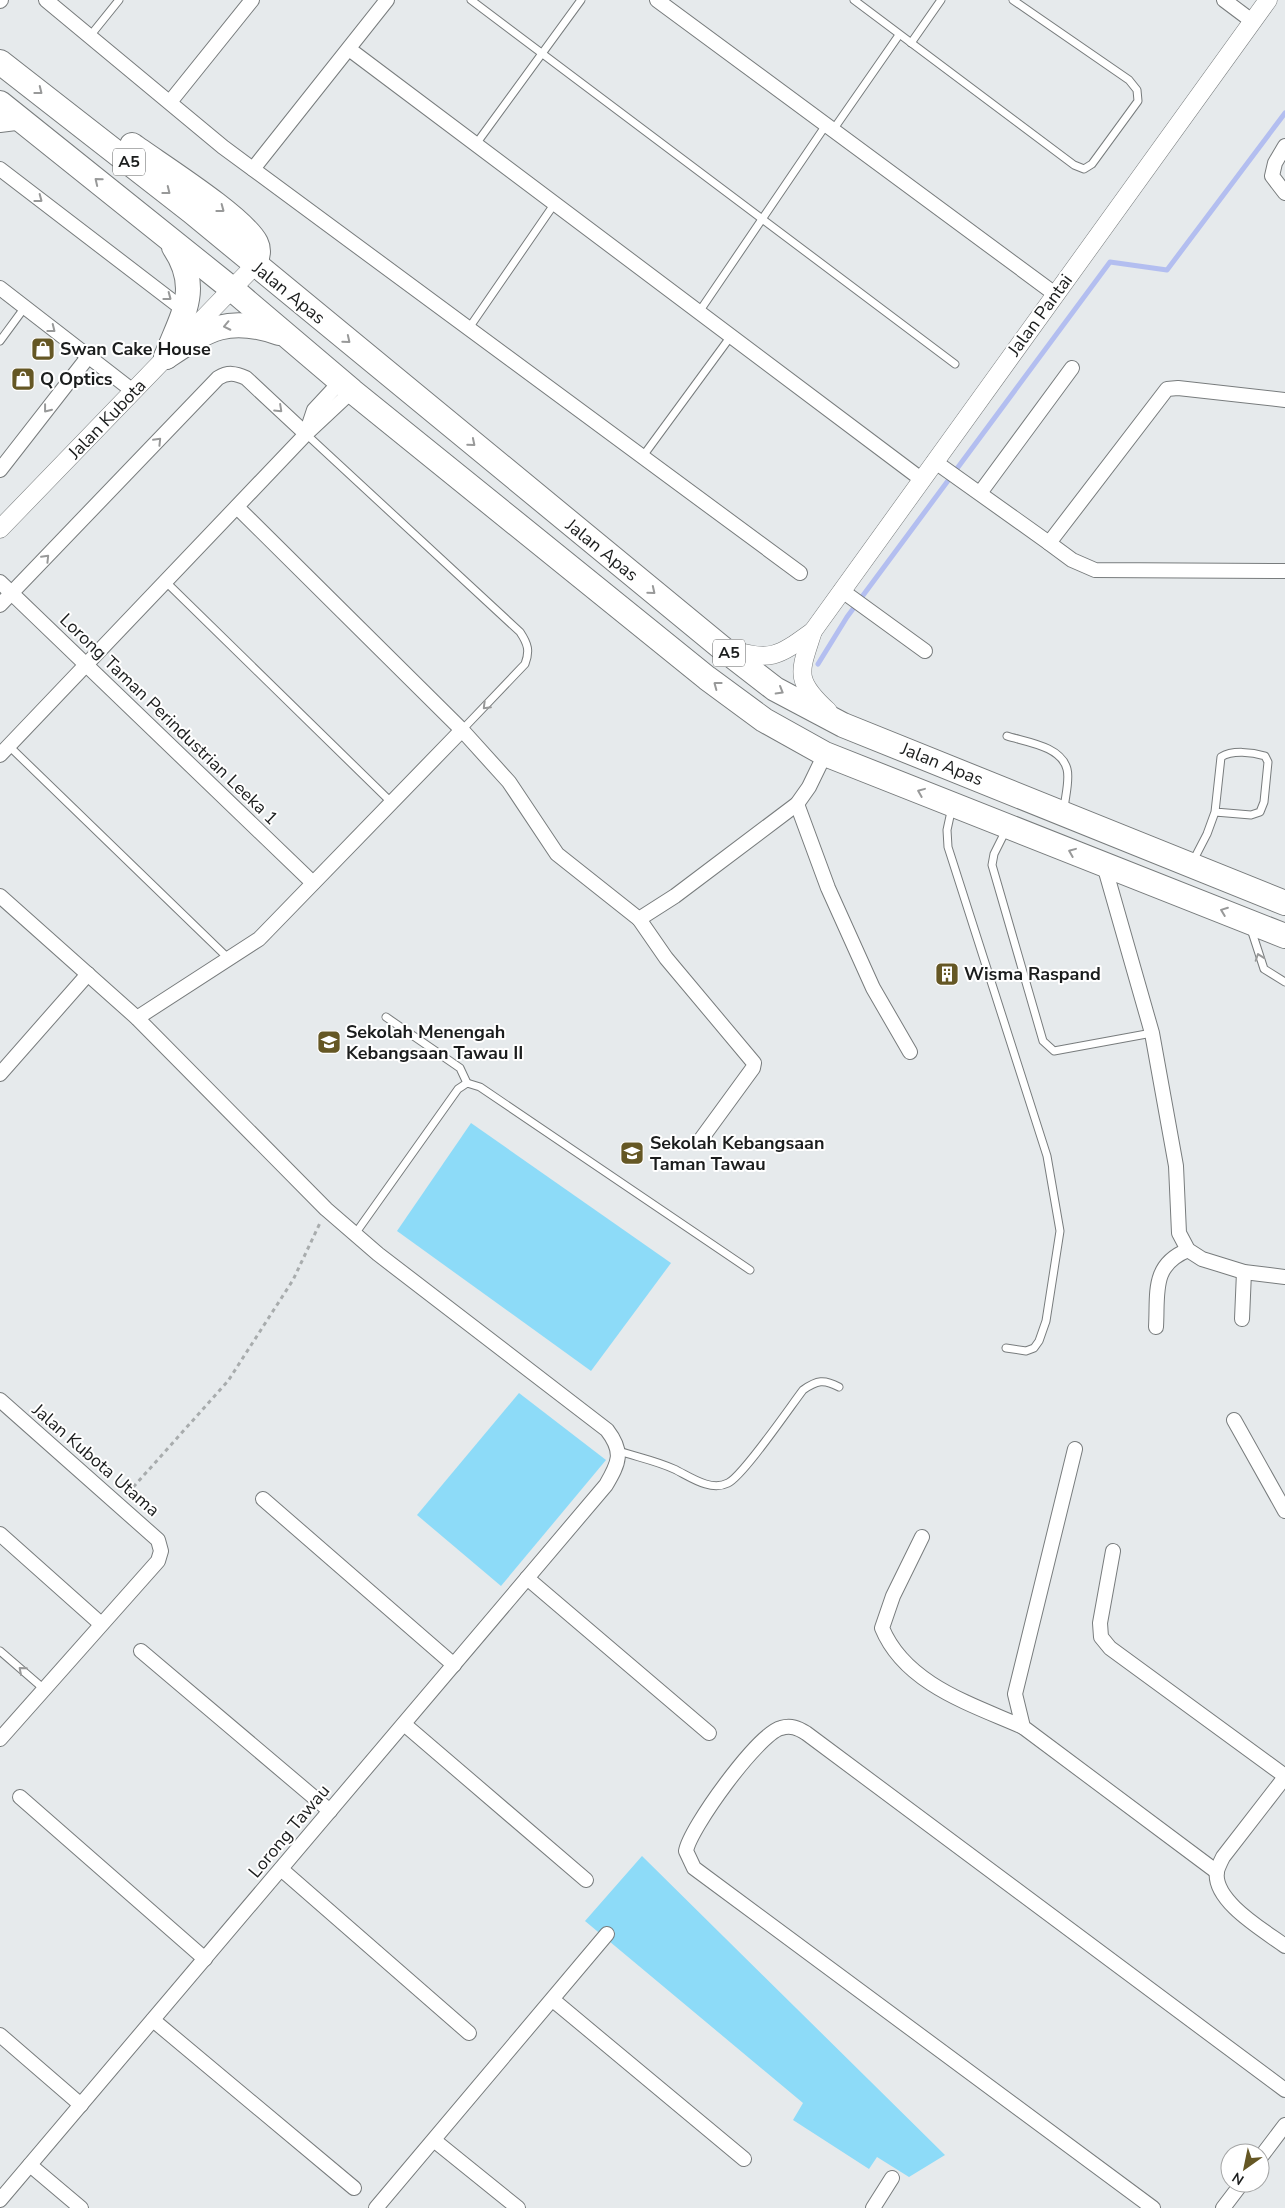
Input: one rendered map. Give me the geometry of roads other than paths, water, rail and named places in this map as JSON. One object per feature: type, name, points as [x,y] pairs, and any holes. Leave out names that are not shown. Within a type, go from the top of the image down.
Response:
[{"type":"highway","points":[[0,62],[77,121],[91,121],[113,130],[230,217],[252,237],[257,245],[259,253],[255,265]]},
{"type":"highway","name":"Jalan Apas","points":[[0,104],[167,236],[347,386],[707,678],[764,720],[825,754],[1285,936]]},
{"type":"highway","points":[[166,357],[188,295],[187,269],[167,236]]},
{"type":"highway","name":"Jalan Apas","points":[[255,265],[722,648],[775,689],[843,725],[1285,903]]},
{"type":"highway","points":[[166,357],[198,336],[222,326],[236,324],[257,326],[291,338]]},
{"type":"highway","points":[[374,362],[366,372],[365,378],[371,388],[418,429],[476,489]]},
{"type":"street","points":[[46,0],[253,169],[800,573]]},
{"type":"street","points":[[170,102],[252,0]]},
{"type":"street","points":[[253,169],[388,0]]},
{"type":"street","points":[[657,0],[1055,294]]},
{"type":"street","points":[[1224,0],[1252,21]]},
{"type":"street","name":"Jalan Pantai","points":[[813,631],[847,594],[921,479],[939,464],[1055,294],[1268,0]]},
{"type":"street","points":[[349,49],[921,479]]},
{"type":"street","points":[[0,125],[24,122]]},
{"type":"street","points":[[1285,146],[1275,163],[1272,176],[1285,193]]},
{"type":"street","points":[[0,169],[184,310]]},
{"type":"street","name":"Jalan Kubota","points":[[0,530],[255,265]]},
{"type":"street","points":[[0,288],[133,391]]},
{"type":"street","points":[[0,470],[88,357]]},
{"type":"street","points":[[980,493],[1072,368]]},
{"type":"street","points":[[0,605],[218,378],[224,374],[238,374],[246,378],[306,434]]},
{"type":"street","points":[[4,751],[306,434],[347,386]]},
{"type":"street","points":[[1049,543],[1167,389],[1178,388],[1285,400]]},
{"type":"street","points":[[939,464],[1072,560],[1095,570],[1285,571]]},
{"type":"street","points":[[237,507],[462,730],[509,782],[557,854],[639,919],[666,958],[754,1063],[753,1068],[699,1142]]},
{"type":"street","name":"Lorong Taman Perindustrian Leeka 1","points":[[0,582],[313,883]]},
{"type":"street","points":[[847,594],[925,651]]},
{"type":"street","points":[[722,648],[748,655],[770,656],[784,652],[813,631]]},
{"type":"street","points":[[813,631],[800,669],[804,684],[814,698],[843,725]]},
{"type":"street","points":[[137,1018],[259,939],[462,730]]},
{"type":"street","points":[[639,919],[675,896],[797,804],[809,788],[825,754]]},
{"type":"street","points":[[797,804],[828,888],[873,988],[910,1052]]},
{"type":"street","points":[[1104,865],[1152,1033],[1176,1166],[1179,1233],[1188,1250],[1202,1259],[1244,1272],[1285,1277]]},
{"type":"street","points":[[0,896],[137,1018],[326,1209],[378,1254],[608,1430],[616,1441],[619,1452]]},
{"type":"street","points":[[0,1074],[88,974]]},
{"type":"street","points":[[1156,1327],[1159,1275],[1167,1262],[1177,1254],[1188,1250]]},
{"type":"street","points":[[1242,1319],[1244,1272]]},
{"type":"street","name":"Jalan Kubota Utama","points":[[0,1400],[119,1503],[158,1540],[161,1551],[158,1560],[101,1624]]},
{"type":"street","points":[[1234,1420],[1285,1511]]},
{"type":"street","points":[[1023,1727],[1015,1694],[1075,1449]]},
{"type":"street","name":"Lorong Tawau","points":[[0,2200],[606,1485],[616,1466],[619,1452]]},
{"type":"street","points":[[263,1499],[454,1665]]},
{"type":"street","points":[[0,1534],[101,1624],[0,1739]]},
{"type":"street","points":[[922,1537],[893,1596],[882,1628],[888,1644],[904,1661],[929,1682],[961,1700],[1023,1727],[1217,1872]]},
{"type":"street","points":[[1113,1551],[1100,1623],[1101,1637],[1110,1648],[1285,1777],[1223,1857],[1217,1872],[1220,1890],[1230,1904],[1285,1946]]},
{"type":"street","points":[[527,1578],[709,1733]]},
{"type":"street","points":[[141,1651],[330,1811]]},
{"type":"street","points":[[404,1724],[586,1880]]},
{"type":"street","points":[[1153,2208],[694,1868],[686,1851],[690,1837],[762,1739],[780,1728],[794,1726],[806,1733],[1285,2090]]},
{"type":"street","points":[[20,1797],[205,1959]]},
{"type":"street","points":[[281,1869],[469,2033]]},
{"type":"street","points":[[376,2208],[435,2141],[607,1934]]},
{"type":"street","points":[[553,2000],[744,2158]]},
{"type":"street","points":[[153,2020],[354,2188]]},
{"type":"street","points":[[0,2036],[81,2105]]},
{"type":"street","points":[[1270,2145],[1285,2125]]},
{"type":"street","points":[[435,2141],[518,2208]]},
{"type":"street","points":[[30,2165],[81,2208]]},
{"type":"street","points":[[873,2208],[892,2178]]},
{"type":"street","points":[[1223,2208],[1234,2193]]},
{"type":"lane","points":[[90,36],[119,0]]},
{"type":"lane","points":[[471,0],[955,364]]},
{"type":"lane","points":[[476,144],[581,0]]},
{"type":"lane","points":[[854,0],[1074,165],[1084,169],[1092,164],[1138,101],[1136,90],[1129,80],[1013,0]]},
{"type":"lane","points":[[911,43],[941,0]]},
{"type":"lane","points":[[699,312],[762,219],[900,34]]},
{"type":"lane","points":[[469,328],[555,203]]},
{"type":"lane","points":[[0,341],[25,308]]},
{"type":"lane","points":[[643,456],[731,336]]},
{"type":"lane","points":[[306,434],[520,632],[527,643],[528,654],[525,664],[462,730]]},
{"type":"lane","points":[[166,582],[392,802]]},
{"type":"lane","points":[[1007,736],[1053,751],[1062,759],[1068,771],[1064,814]]},
{"type":"lane","points":[[4,751],[229,959]]},
{"type":"lane","points":[[1190,865],[1207,834],[1215,812],[1221,757],[1228,753],[1265,756],[1268,762],[1264,802],[1260,812],[1251,815],[1215,812]]},
{"type":"lane","points":[[952,805],[947,830],[948,847],[1047,1156],[1060,1230],[1046,1321],[1040,1341],[1034,1348],[1026,1351],[1006,1348]]},
{"type":"lane","points":[[1008,825],[994,854],[992,865],[1043,1041],[1047,1048],[1054,1051],[1152,1033]]},
{"type":"lane","points":[[1249,921],[1264,970],[1285,982]]},
{"type":"lane","points":[[386,1017],[460,1068],[467,1083],[480,1087],[750,1270]]},
{"type":"lane","points":[[355,1234],[458,1089],[467,1083]]},
{"type":"lane","points":[[619,1452],[674,1468],[693,1480],[711,1484],[728,1483],[741,1472],[803,1390],[813,1382],[824,1380],[839,1387]]},
{"type":"lane","points":[[0,1651],[44,1689]]},
{"type":"waterway","points":[[818,664],[847,617],[1110,262],[1167,270],[1285,113]]},
{"type":"place","name":"Swan Cake House","points":[[43,349]]},
{"type":"place","name":"Q Optics","points":[[23,379]]},
{"type":"place","name":"Wisma Raspand","points":[[947,974]]},
{"type":"place","name":"Sekolah Menengah Kebangsaan Tawau II","points":[[329,1042]]},
{"type":"place","name":"Sekolah Kebangsaan Taman Tawau","points":[[632,1153]]}]
